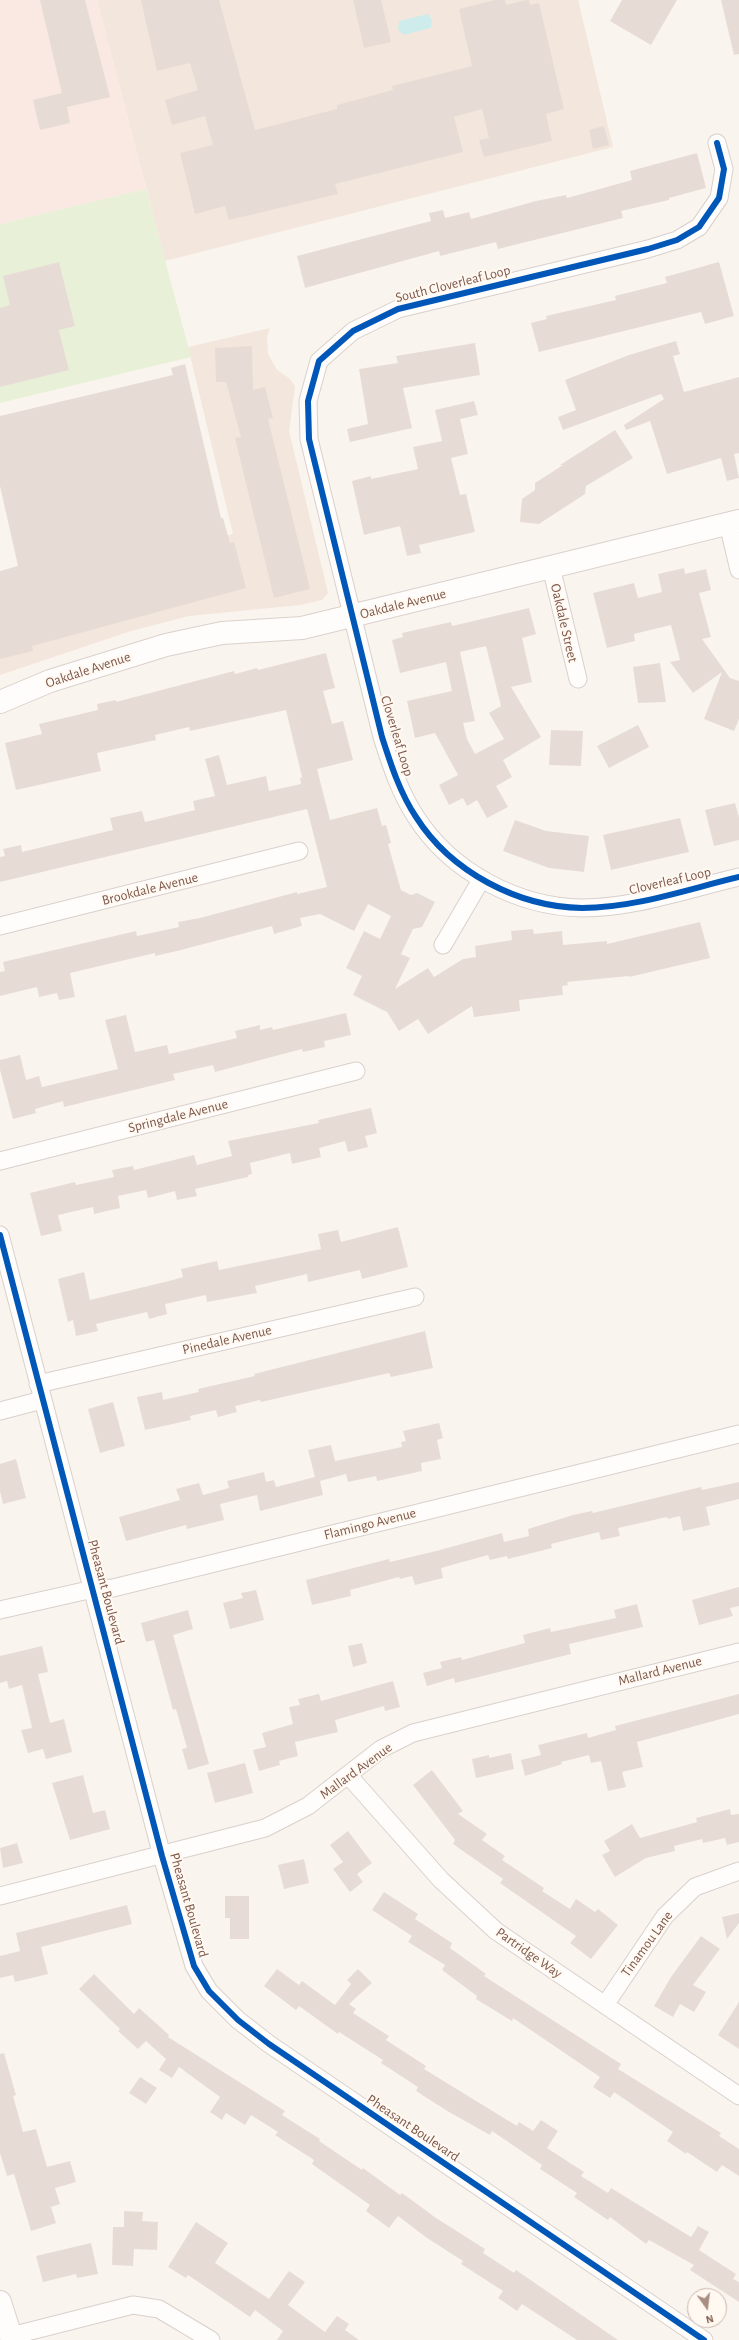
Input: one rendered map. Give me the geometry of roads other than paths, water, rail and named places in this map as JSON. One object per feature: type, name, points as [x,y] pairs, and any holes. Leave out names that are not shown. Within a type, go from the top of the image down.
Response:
[{"type":"street","name":"South Cloverleaf Loop","points":[[352,616],[309,439],[308,401],[319,361],[353,331],[398,309],[677,240],[699,227],[719,198],[724,169],[717,144]]},
{"type":"street","name":"Oakdale Avenue","points":[[0,702],[50,681],[166,645],[222,633],[302,628],[733,523]]},
{"type":"street","points":[[733,523],[739,570]]},
{"type":"street","name":"Oakdale Street","points":[[551,567],[578,679]]},
{"type":"street","name":"Cloverleaf Loop","points":[[352,616],[382,737],[394,775],[416,818],[443,850],[481,880],[532,901],[582,908],[632,903],[739,877]]},
{"type":"street","name":"Brookdale Avenue","points":[[0,926],[299,851]]},
{"type":"street","points":[[443,945],[481,880]]},
{"type":"street","name":"Springdale Avenue","points":[[0,1161],[356,1071]]},
{"type":"street","name":"Pheasant Boulevard","points":[[0,1235],[162,1856],[194,1966],[209,1991],[238,2020],[704,2340]]},
{"type":"street","name":"Pinedale Avenue","points":[[0,1410],[40,1392],[415,1296]]},
{"type":"street","name":"Flamingo Avenue","points":[[0,1610],[93,1589],[113,1588],[739,1434]]},
{"type":"street","name":"Mallard Avenue","points":[[0,1896],[162,1856],[265,1828],[308,1806],[381,1749],[413,1734],[739,1652]]},
{"type":"street","name":"Partridge Way","points":[[348,1775],[441,1880],[496,1931],[739,2096]]},
{"type":"street","name":"Tinamou Lane","points":[[605,2004],[665,1916],[694,1887],[739,1871]]},
{"type":"street","points":[[0,2302],[11,2338],[133,2305],[159,2309],[211,2340]]},
{"type":"water","points":[[428,14],[432,20],[431,28],[403,35],[398,29],[399,21]]}]
